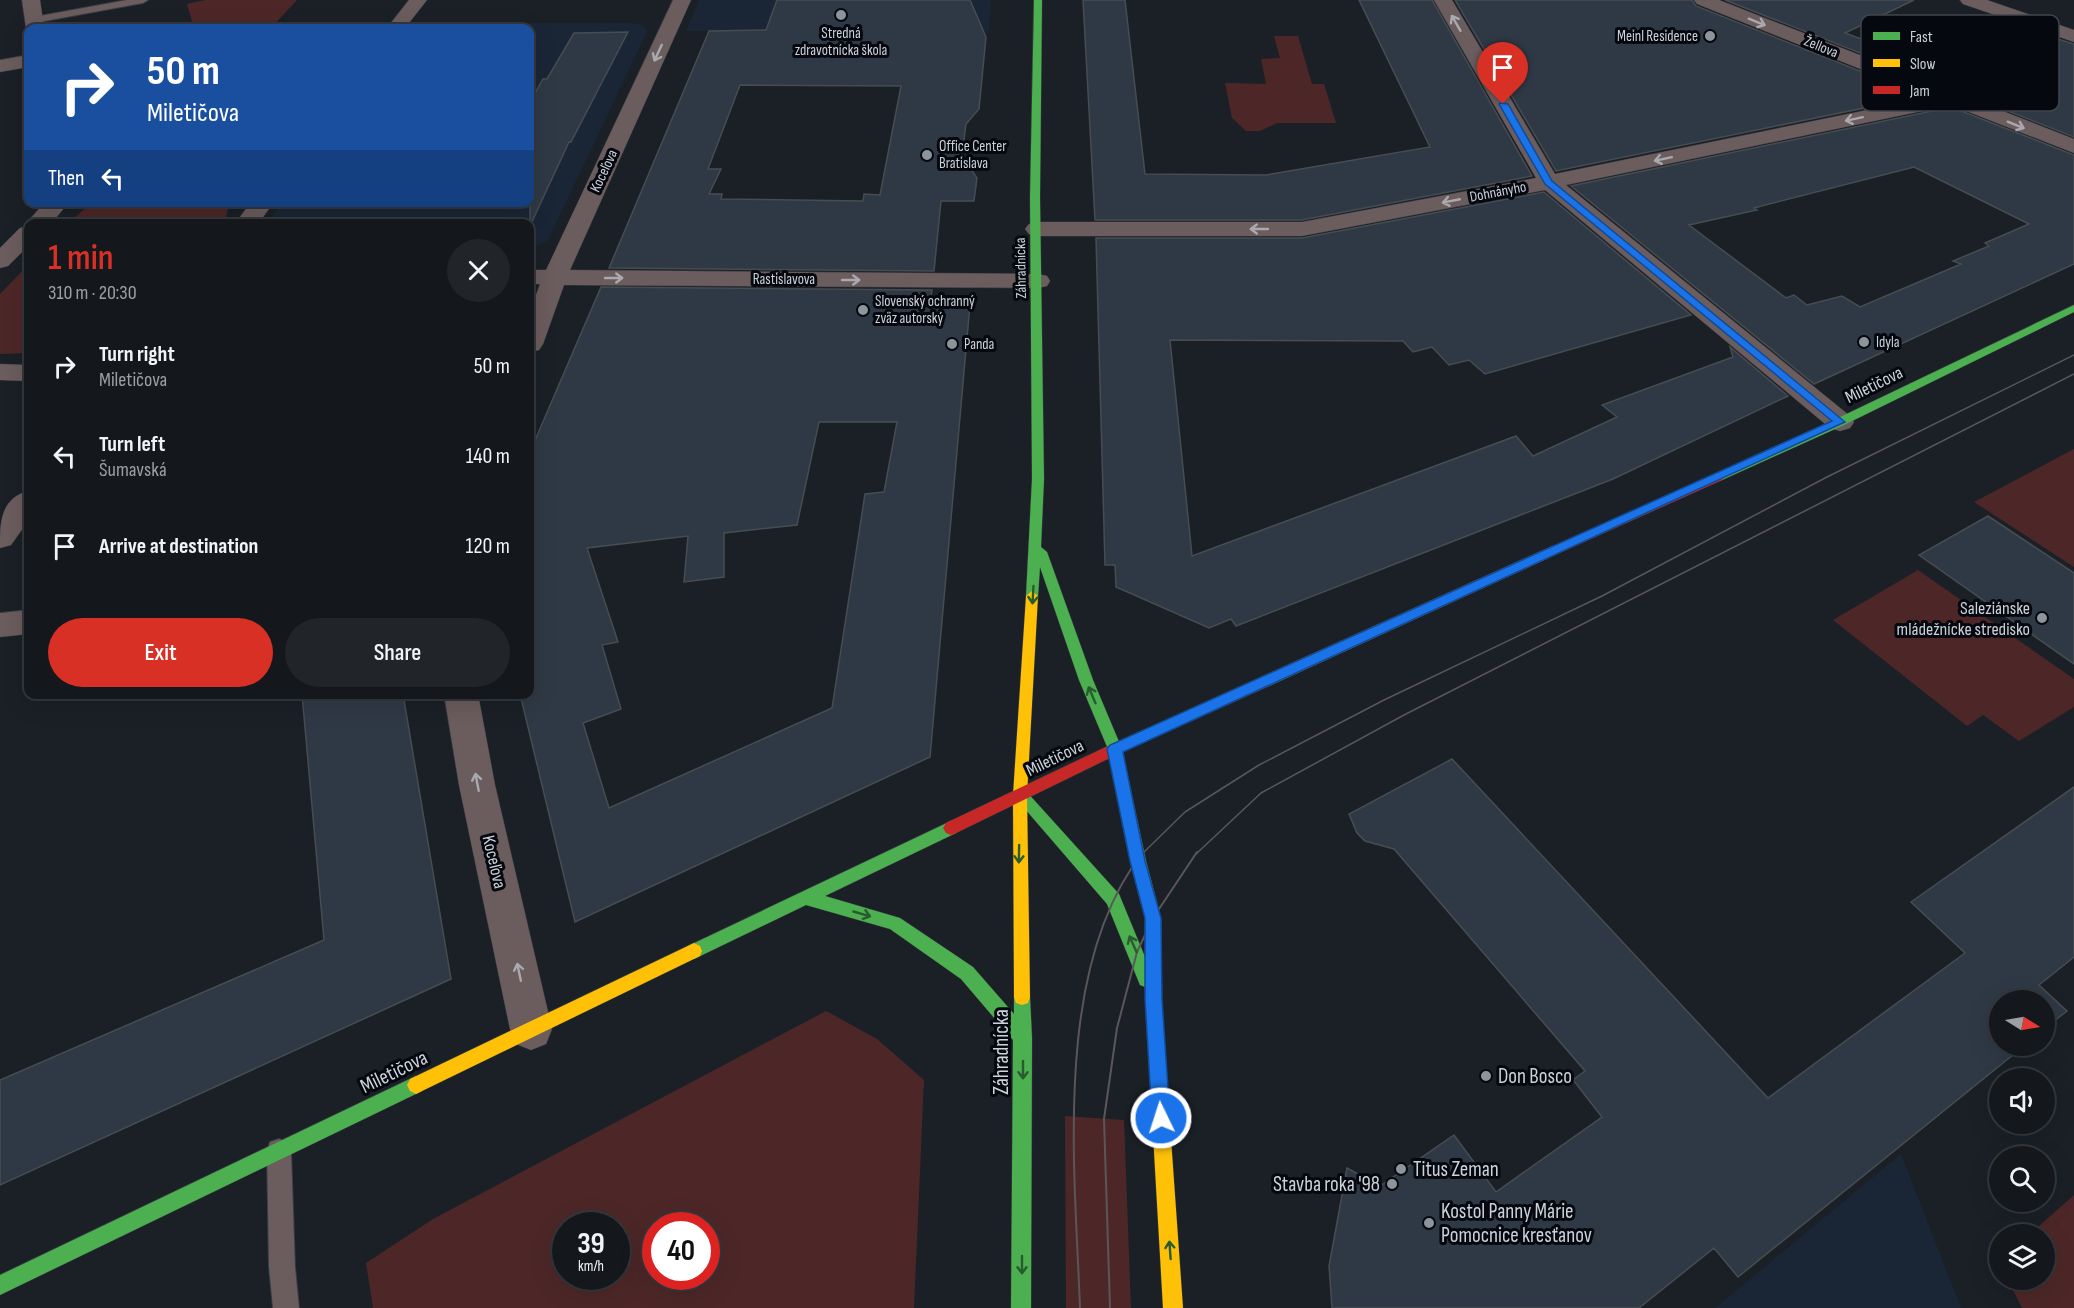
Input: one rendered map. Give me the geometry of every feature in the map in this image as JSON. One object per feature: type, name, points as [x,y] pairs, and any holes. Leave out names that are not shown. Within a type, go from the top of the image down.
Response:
[{"type":"street","points":[[31,0],[34,24]]},
{"type":"street","points":[[399,24],[418,0]]},
{"type":"street","name":"Koceľova","points":[[534,333],[555,278],[682,0]]},
{"type":"street","name":"Záhradnícka","points":[[1022,1308],[1023,1038],[1018,867],[1038,464],[1038,0]]},
{"type":"street","points":[[1443,0],[1549,182],[1840,422]]},
{"type":"street","name":"Žellova","points":[[1703,0],[1861,63]]},
{"type":"street","points":[[1968,0],[2012,15]]},
{"type":"street","points":[[2059,31],[2074,36]]},
{"type":"street","points":[[0,66],[24,62]]},
{"type":"street","name":"Dohnányho","points":[[1037,229],[1302,229],[1549,182],[1895,111]]},
{"type":"street","name":"Žellova","points":[[1983,111],[2074,147]]},
{"type":"street","points":[[43,219],[53,207]]},
{"type":"street","points":[[250,219],[259,207]]},
{"type":"street","points":[[0,261],[24,237]]},
{"type":"street","name":"Rastislavova","points":[[534,277],[1038,282]]},
{"type":"street","name":"Miletičova","points":[[0,1285],[1115,749],[1840,422],[2074,308]]},
{"type":"street","points":[[0,372],[24,373]]},
{"type":"street","points":[[0,537],[24,506]]},
{"type":"street","name":"Záhradnícka","points":[[1035,537],[1086,680],[1115,749],[1138,861],[1153,918],[1153,999],[1173,1308]]},
{"type":"street","points":[[0,625],[24,622]]},
{"type":"street","name":"Koceľova","points":[[463,699],[477,785],[531,1029]]},
{"type":"street","name":"Záhradnícka","points":[[1020,795],[1113,900],[1137,952],[1153,999]]},
{"type":"street","points":[[806,898],[894,923],[967,973],[1023,1038]]},
{"type":"lane","points":[[34,24],[143,0]]},
{"type":"lane","points":[[279,1151],[282,1267],[286,1308]]},
{"type":"shaded area","points":[[205,0],[297,0],[275,24],[193,24],[187,4]]},
{"type":"shaded area","name":"Stredná zdravotnícka škola","points":[[699,0],[991,0],[989,31],[686,31]]},
{"type":"shaded area","points":[[630,23],[643,25],[647,32],[548,240],[534,248],[534,219],[270,219],[279,207],[534,207],[534,24],[432,24]]},
{"type":"shaded area","points":[[1274,36],[1298,36],[1312,84],[1324,84],[1336,123],[1277,123],[1260,131],[1246,131],[1232,118],[1225,83],[1266,84],[1261,59],[1280,58]]},
{"type":"shaded area","points":[[87,207],[223,207],[228,209],[225,219],[73,219]]},
{"type":"shaded area","points":[[24,269],[24,353],[0,354],[0,294]]},
{"type":"shaded area","points":[[2074,449],[2074,567],[1974,502]]},
{"type":"shaded area","points":[[1918,570],[2074,679],[2074,707],[2019,741],[1983,715],[1967,726],[1833,620]]},
{"type":"shaded area","points":[[826,1011],[877,1039],[924,1080],[914,1308],[373,1308],[366,1263],[433,1219]]},
{"type":"shaded area","points":[[1065,1116],[1124,1120],[1131,1308],[1066,1308]]},
{"type":"shaded area","points":[[1901,1154],[1961,1308],[1715,1308]]},
{"type":"shaded area","points":[[2074,1195],[2074,1308],[2022,1308],[2013,1290],[2055,1290],[2055,1224],[2041,1224]]},
{"type":"building","points":[[777,0],[970,0],[986,37],[979,109],[966,124],[962,156],[977,178],[974,201],[941,201],[934,271],[609,268],[709,31],[766,30]],"holes":[[[740,85],[901,86],[880,195],[864,194],[863,201],[721,199],[722,194],[709,194],[721,169],[708,169]]]},
{"type":"building","points":[[1083,0],[1125,0],[1145,174],[1266,175],[1430,147],[1359,0],[1432,0],[1532,176],[1302,220],[1095,220]]},
{"type":"building","points":[[1455,0],[1692,0],[1696,6],[1861,71],[1861,109],[1556,171]]},
{"type":"building","points":[[1725,0],[1914,0],[1883,15],[1861,15],[1861,25],[1845,33],[1861,39],[1861,53]]},
{"type":"building","points":[[628,32],[569,142],[533,219],[530,219],[530,207],[534,207],[534,95],[543,79],[547,79],[574,33]]},
{"type":"building","points":[[2059,39],[2074,44],[2074,137],[2008,111],[2059,111]]},
{"type":"building","points":[[1932,111],[1961,111],[2074,155],[2074,264],[1814,384],[1571,186]],"holes":[[[1914,167],[2029,224],[1985,243],[1989,246],[1953,261],[1961,264],[1860,307],[1842,296],[1807,305],[1794,295],[1786,298],[1689,225],[1757,210],[1754,208]]]},
{"type":"building","points":[[1544,192],[1691,315],[1485,374],[1469,360],[1449,365],[1432,347],[1413,352],[1403,341],[1170,340],[1192,556],[1516,436],[1533,456],[1617,417],[1602,405],[1733,357],[1730,347],[1788,396],[1613,479],[1236,626],[1231,619],[1209,628],[1116,587],[1115,565],[1105,565],[1096,238],[1302,238]]},
{"type":"building","points":[[601,287],[932,290],[930,304],[970,304],[930,757],[575,922],[521,699],[534,699],[534,443]],"holes":[[[819,422],[897,422],[884,492],[865,494],[832,708],[609,808],[583,723],[621,709],[602,645],[618,642],[587,548],[688,536],[684,582],[724,577],[724,533],[797,525]]]},
{"type":"building","name":"Saleziánske mládežnícke stredisko","points":[[1988,516],[2074,573],[2074,664],[1919,555]]},
{"type":"building","points":[[302,699],[404,699],[451,979],[0,1185],[0,1080],[324,940]]},
{"type":"building","points":[[1452,759],[1768,1098],[1965,953],[1911,902],[2074,787],[2074,957],[2039,985],[2044,990],[1989,990],[1989,1056],[2012,1056],[1997,1068],[1989,1068],[1989,1074],[1738,1277],[1714,1248],[1639,1308],[1332,1308],[1329,1266],[1347,1168],[1380,1186],[1454,1135],[1496,1192],[1602,1117],[1573,1080],[1585,1071],[1394,849],[1365,841],[1357,833],[1349,814]]},
{"type":"building","points":[[2055,1000],[2067,1011],[2055,1020]]},
{"type":"tram line","points":[[1142,854],[1185,812],[1259,765],[1384,700],[1602,596],[1827,477],[2074,355]]},
{"type":"tram line","points":[[1196,854],[1261,793],[1404,715],[2074,374]]},
{"type":"tram line","points":[[1080,1308],[1074,1133],[1076,1071],[1082,1011],[1094,953],[1114,899],[1143,852]]},
{"type":"tram line","points":[[1110,1308],[1104,1119],[1117,1028],[1137,952],[1153,918],[1197,852]]},
{"type":"traffic: fast","points":[[1032,596],[1038,479],[1035,197],[1038,0]]},
{"type":"traffic: fast","points":[[1718,477],[1840,422],[2074,308]]},
{"type":"traffic: fast","points":[[1041,552],[1086,680],[1115,749],[1138,861],[1153,918],[1154,1012]]},
{"type":"traffic: fast","points":[[1020,795],[1113,899],[1146,979]]},
{"type":"traffic: fast","points":[[694,951],[951,828]]},
{"type":"traffic: fast","points":[[806,898],[894,923],[967,973],[1023,1038]]},
{"type":"traffic: fast","points":[[1021,1308],[1022,997]]},
{"type":"traffic: fast","points":[[0,1285],[416,1085]]},
{"type":"traffic: slow","points":[[1264,682],[1553,551]]},
{"type":"traffic: slow","points":[[1022,997],[1020,795],[1032,596]]},
{"type":"traffic: slow","points":[[416,1085],[694,951]]},
{"type":"traffic: slow","points":[[1154,1012],[1173,1308]]},
{"type":"traffic: jam","points":[[1553,551],[1718,477]]},
{"type":"traffic: jam","points":[[951,828],[1115,749],[1264,682]]},
{"type":"place","name":"Stredná zdravotnícka škola","points":[[841,15]]},
{"type":"place","name":"Meinl Residence","points":[[1710,36]]},
{"type":"place","name":"Office Center Bratislava","points":[[927,155]]},
{"type":"place","name":"Slovenský ochranný zväz autorský","points":[[863,310]]},
{"type":"place","name":"Idyla","points":[[1864,342]]},
{"type":"place","name":"Panda","points":[[952,344]]},
{"type":"place","name":"Saleziánske mládežnícke stredisko","points":[[2042,618]]},
{"type":"place","name":"Don Bosco","points":[[1486,1076]]},
{"type":"place","name":"Titus Zeman","points":[[1401,1169]]},
{"type":"place","name":"Stavba roka '98","points":[[1392,1184]]},
{"type":"place","name":"Kostol Panny Márie Pomocnice kresťanov","points":[[1429,1223]]},
{"type":"route","points":[[1161,1118],[1153,999],[1153,918],[1127,815],[1115,749],[1840,422],[1549,182],[1503,104]]}]
